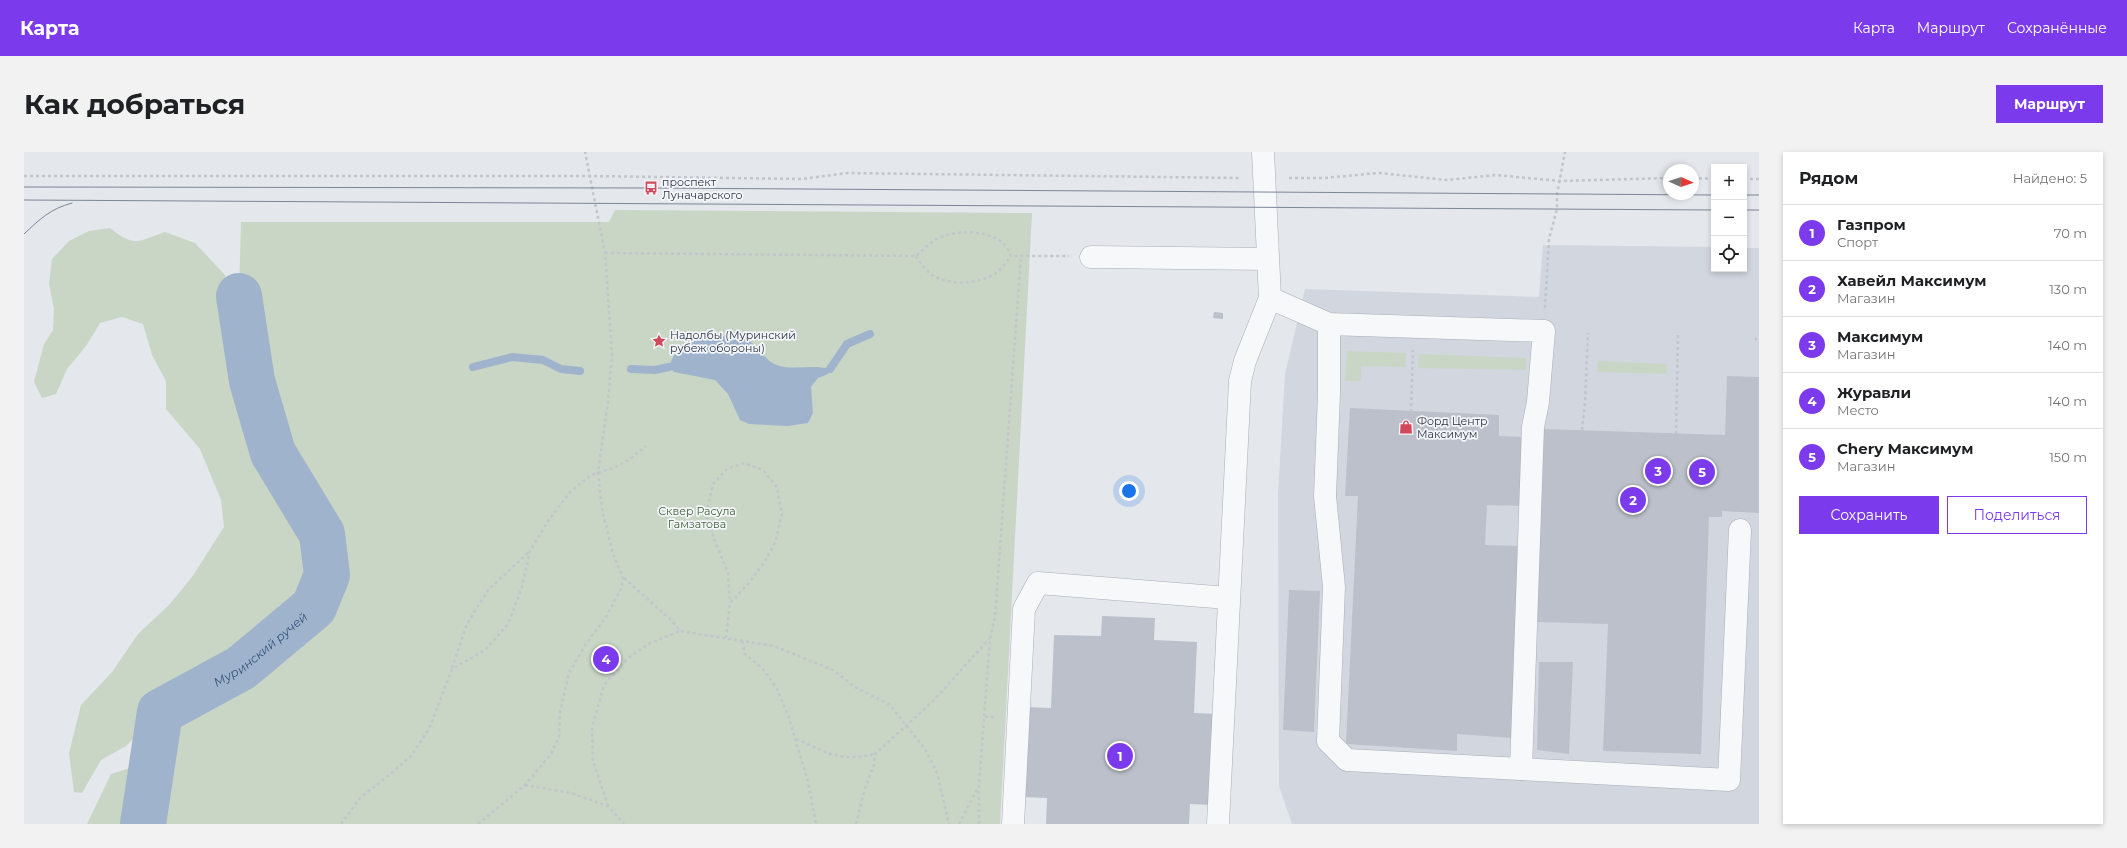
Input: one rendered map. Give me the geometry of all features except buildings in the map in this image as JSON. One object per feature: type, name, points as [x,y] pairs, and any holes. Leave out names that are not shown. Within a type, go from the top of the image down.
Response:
[{"type":"lane","points":[[1218,824],[1228,598],[1240,381],[1245,361],[1270,298],[1263,152]]},
{"type":"lane","points":[[1091,257],[1267,259]]},
{"type":"lane","points":[[1270,298],[1329,324],[1414,328],[1544,331],[1538,402],[1533,426],[1521,769]]},
{"type":"lane","points":[[1329,324],[1329,394],[1325,496],[1334,587],[1328,741],[1347,760],[1729,780],[1740,530]]},
{"type":"lane","points":[[1013,824],[1024,609],[1038,583],[1228,598]]},
{"type":"path","points":[[585,152],[591,176],[594,203],[605,253],[612,354],[608,402],[598,472],[602,509],[613,554],[623,578],[671,620],[680,631]]},
{"type":"path","points":[[1544,331],[1549,239],[1557,209],[1557,194],[1566,152]]},
{"type":"path","points":[[24,176],[591,176],[802,179],[847,173],[1324,178],[1379,173],[1446,180],[1496,175],[1560,181],[1663,178]]},
{"type":"path","points":[[1699,178],[1711,179]]},
{"type":"path","points":[[1747,179],[1759,179]]},
{"type":"path","points":[[605,253],[916,256],[927,245],[940,237],[966,232],[994,237],[1004,244],[1011,256]]},
{"type":"path","points":[[916,256],[923,268],[932,275],[947,280],[966,282],[981,280],[996,273],[1011,256],[1091,257]]},
{"type":"path","points":[[979,824],[979,785],[990,639],[995,617],[1021,256]]},
{"type":"path","points":[[1411,412],[1414,328]]},
{"type":"path","points":[[1582,430],[1585,402],[1588,333]]},
{"type":"path","points":[[1676,434],[1678,335]]},
{"type":"path","points":[[1755,338],[1759,343]]},
{"type":"path","points":[[341,824],[360,798],[411,756],[429,729],[452,669],[467,624],[488,590],[530,551],[548,521],[570,492],[598,472],[616,467],[630,459],[646,446]]},
{"type":"path","points":[[726,638],[730,603],[728,573],[706,515],[713,484],[727,469],[744,463],[763,470],[777,487],[782,514],[775,543],[764,564],[730,603]]},
{"type":"path","points":[[452,669],[485,650],[508,624],[522,587],[530,551]]},
{"type":"path","points":[[478,824],[525,785],[551,754],[559,737],[560,712],[569,673],[586,644],[606,617],[621,589],[623,578]]},
{"type":"path","points":[[624,824],[608,806],[593,761],[592,728],[604,685],[628,658],[650,643],[680,631],[774,646],[833,670],[855,686],[890,705],[925,748],[937,773],[949,824]]},
{"type":"path","points":[[796,739],[824,753],[839,757],[860,757],[875,754],[933,701],[990,639]]},
{"type":"path","points":[[742,641],[745,654],[762,668],[776,688],[788,715],[808,782],[816,824]]},
{"type":"path","points":[[856,824],[865,788],[874,765],[875,754]]},
{"type":"path","points":[[525,785],[571,793],[608,806]]},
{"type":"path","points":[[959,824],[979,785]]},
{"type":"shaded area","points":[[1543,245],[1711,247],[1711,272],[1747,272],[1747,248],[1759,248],[1759,824],[1292,824],[1279,786],[1278,494],[1285,374],[1305,289],[1539,297]]},
{"type":"green space","name":"Сквер Расула Гамзатова","points":[[615,210],[1032,213],[1000,824],[143,824],[160,712],[241,667],[314,607],[327,575],[322,534],[273,453],[252,381],[239,296],[241,222],[609,222]]},
{"type":"green space","points":[[110,228],[125,238],[136,241],[165,232],[195,243],[225,275],[233,306],[244,381],[266,457],[316,539],[318,572],[307,601],[234,660],[155,709],[138,734],[126,746],[101,760],[82,793],[74,792],[69,753],[81,705],[112,672],[138,634],[169,605],[192,577],[224,527],[221,500],[200,449],[166,409],[166,381],[152,355],[143,324],[122,317],[100,323],[86,346],[67,369],[56,394],[42,398],[34,382],[44,344],[53,330],[54,309],[49,284],[52,259],[69,241],[89,231]]},
{"type":"green space","points":[[1347,351],[1406,353],[1405,367],[1361,366],[1361,381],[1345,381]]},
{"type":"green space","points":[[1419,354],[1526,358],[1526,370],[1418,368]]},
{"type":"green space","points":[[1598,361],[1667,364],[1666,374],[1597,372]]},
{"type":"green space","points":[[133,767],[135,798],[131,824],[87,824],[111,774]]},
{"type":"water","points":[[715,335],[745,339],[753,344],[766,358],[780,366],[817,367],[830,369],[828,374],[818,378],[811,387],[813,413],[808,423],[788,426],[749,424],[740,420],[728,394],[715,380],[674,372],[669,367],[676,352],[686,343],[699,338]]},
{"type":"waterway","name":"Муринский ручей","points":[[143,824],[160,712],[241,668],[314,607],[327,575],[322,534],[273,453],[252,381],[239,296]]},
{"type":"waterway","points":[[830,369],[847,344],[870,334]]},
{"type":"waterway","points":[[473,367],[512,357],[543,360],[561,369],[580,371]]},
{"type":"waterway","points":[[631,369],[655,370],[669,367]]},
{"type":"tram line","points":[[24,187],[651,188],[1711,195]]},
{"type":"tram line","points":[[1747,195],[1759,195]]},
{"type":"tram line","points":[[24,200],[1711,210]]},
{"type":"tram line","points":[[24,234],[51,211],[72,203]]},
{"type":"tram line","points":[[1747,210],[1759,210]]},
{"type":"place","name":"проспект Луначарского","points":[[651,188]]},
{"type":"place","name":"Надолбы (Муринский рубеж обороны)","points":[[659,341]]},
{"type":"place","name":"Форд Центр Максимум","points":[[1406,427]]},
{"type":"place","name":"Максимум","points":[[1658,471]]},
{"type":"place","name":"Chery Максимум","points":[[1702,472]]},
{"type":"place","name":"Хавейл Максимум","points":[[1633,500]]},
{"type":"place","name":"Журавли","points":[[606,659]]},
{"type":"place","name":"Газпром","points":[[1120,756]]}]
